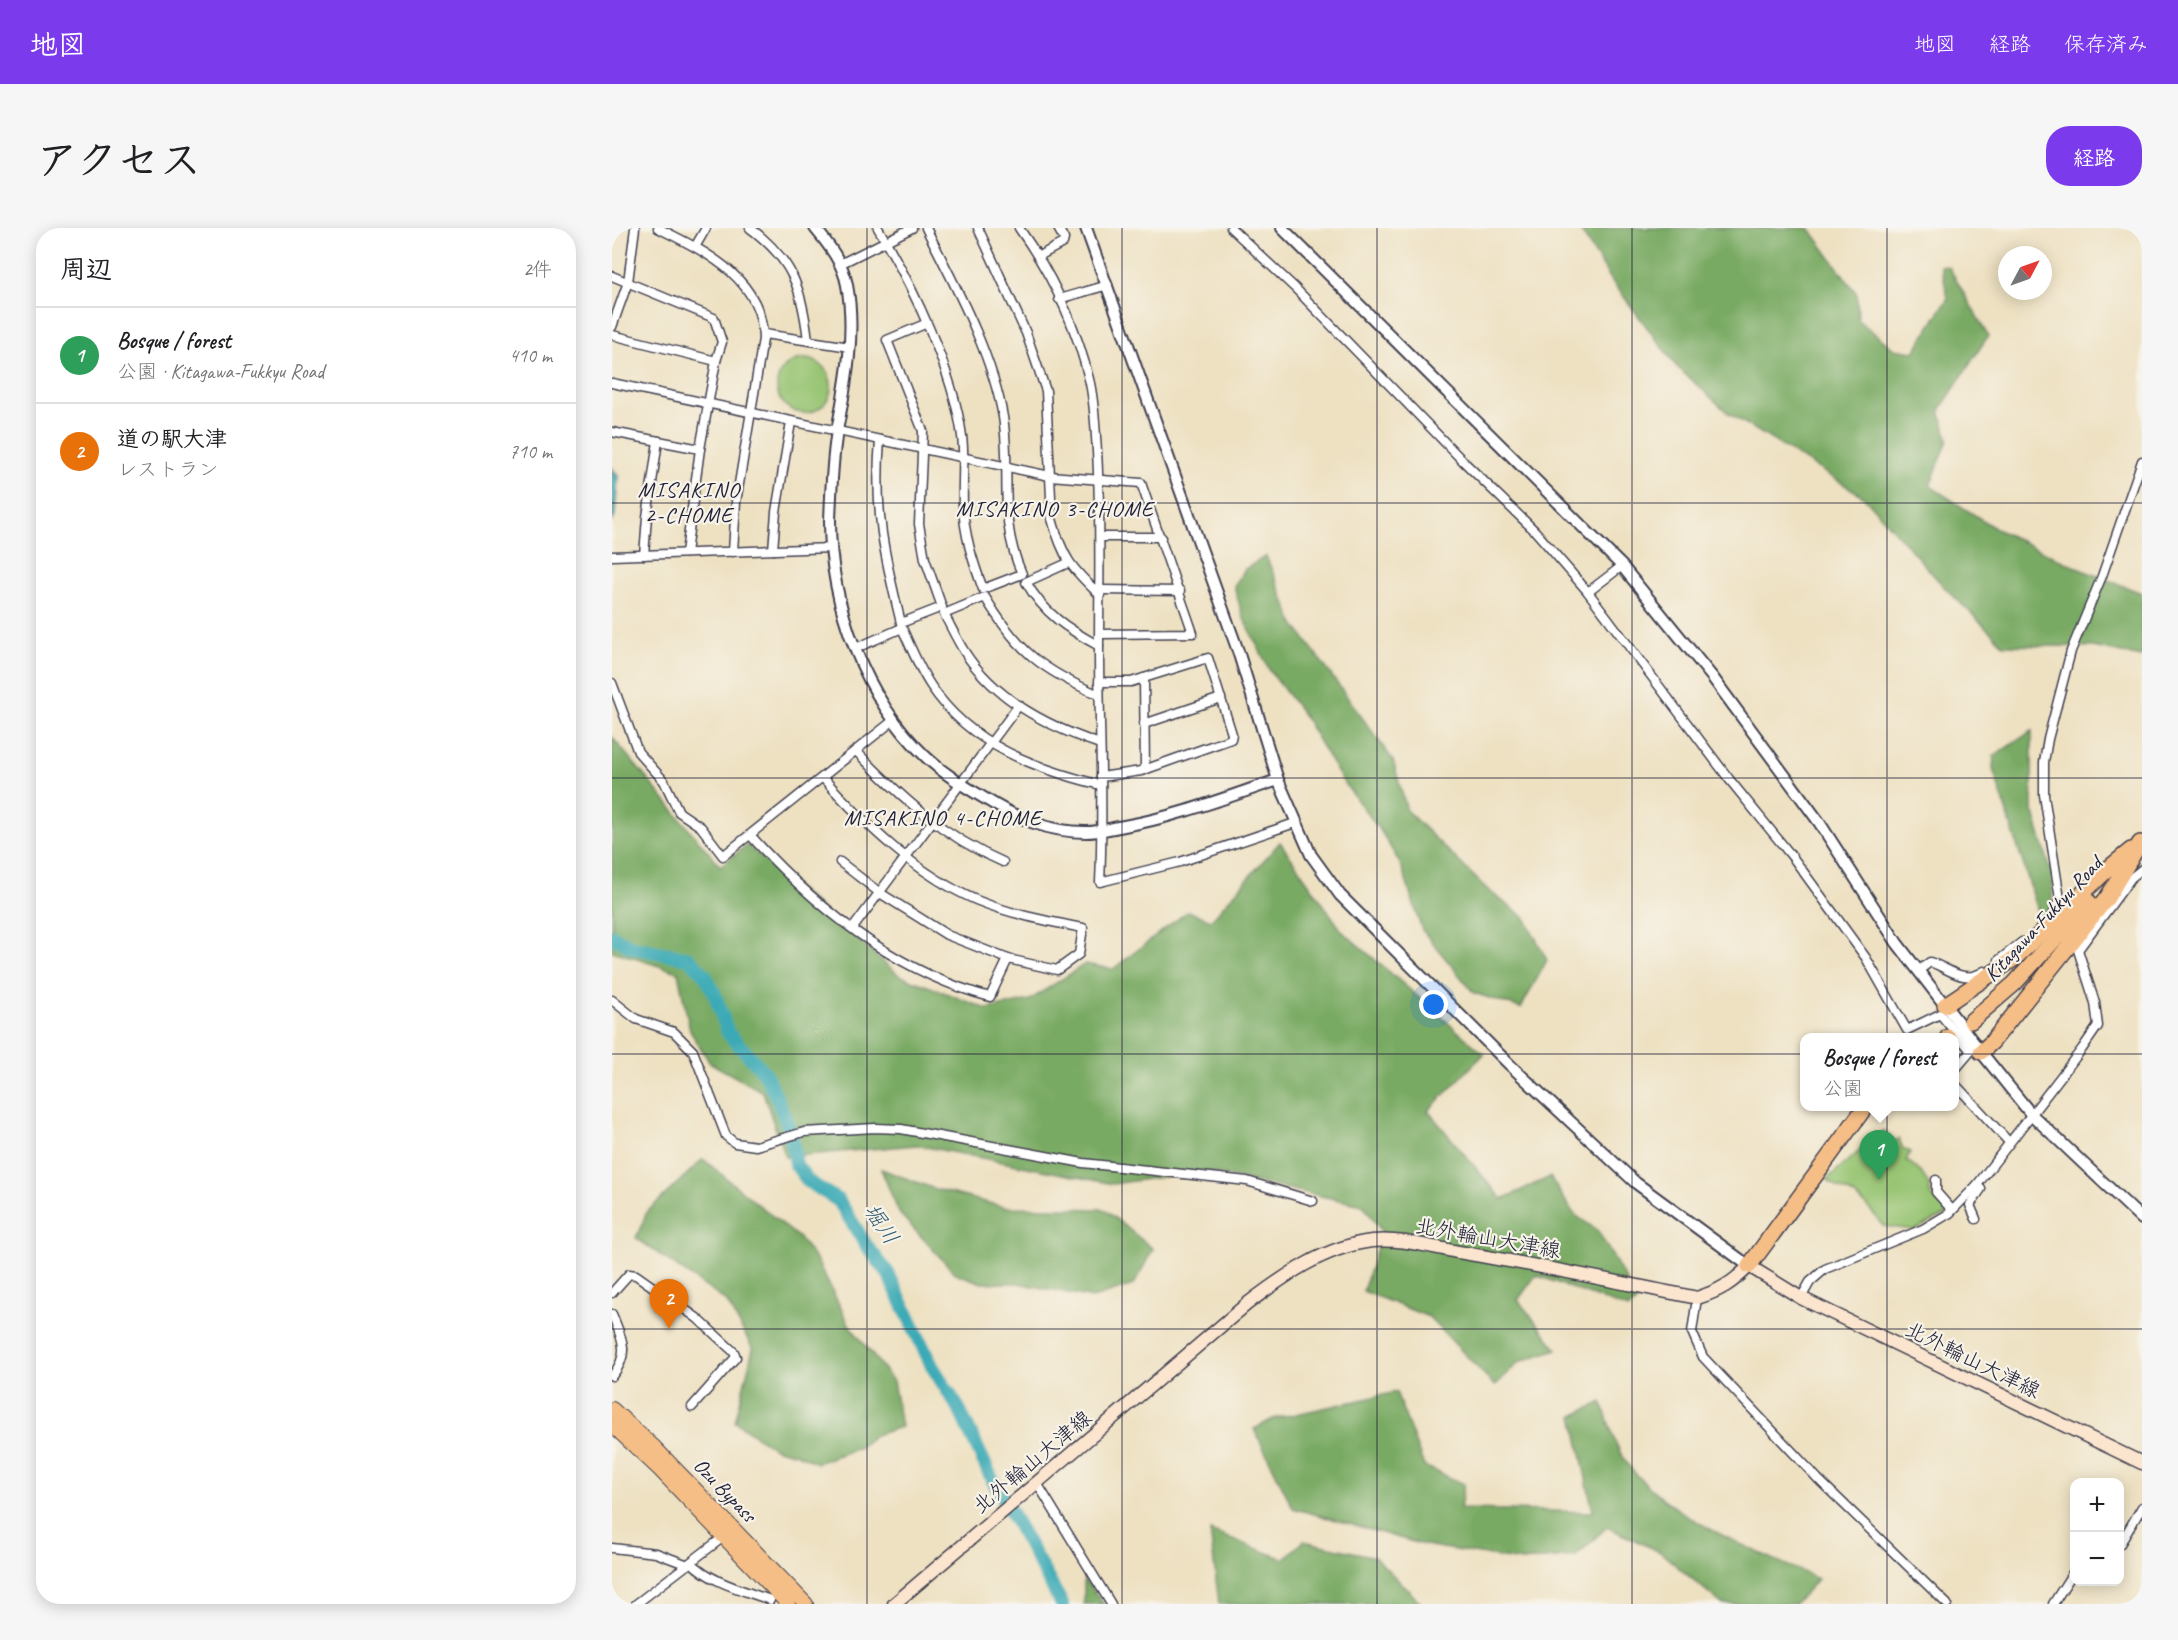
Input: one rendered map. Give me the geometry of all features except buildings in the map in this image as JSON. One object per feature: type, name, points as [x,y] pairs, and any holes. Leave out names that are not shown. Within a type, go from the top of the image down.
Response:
[{"type":"highway","points":[[1945,1005],[2015,958],[2109,868],[2141,842]]},
{"type":"highway","points":[[1981,1052],[1992,1042],[2107,898],[2141,842]]},
{"type":"highway","name":"Kitagawa-Fukkyu Road","points":[[1971,1021],[2014,984],[2141,842]]},
{"type":"highway","points":[[1749,1266],[1863,1111]]},
{"type":"highway","name":"Ozu Bypass","points":[[612,1409],[655,1448],[789,1604]]},
{"type":"highway","name":"Ozu Bypass","points":[[612,1425],[806,1604]]},
{"type":"main road","name":"北外輪山大津線","points":[[894,1604],[1255,1298],[1306,1263],[1352,1246],[1396,1241],[1697,1298]]},
{"type":"main road","points":[[1697,1298],[1719,1291],[1734,1282],[1749,1266]]},
{"type":"main road","name":"北外輪山大津線","points":[[1749,1266],[1801,1298],[2142,1463]]},
{"type":"street","points":[[612,327],[628,282],[635,228]]},
{"type":"street","points":[[658,228],[695,247],[729,269],[752,296],[764,334],[736,502],[733,552]]},
{"type":"street","points":[[695,247],[706,228]]},
{"type":"street","points":[[750,228],[780,256],[794,276],[804,303],[808,340]]},
{"type":"street","points":[[814,228],[840,264],[847,284],[851,322],[850,347],[832,475],[832,548],[841,605],[856,648],[894,720],[925,756],[960,783],[1009,814],[1061,830],[1102,830],[1148,822],[1278,780]]},
{"type":"street","points":[[878,228],[886,240],[925,324],[957,406],[963,458],[965,529],[970,556],[984,593],[1017,644],[1037,662],[1059,678],[1099,695]]},
{"type":"street","points":[[840,264],[912,228]]},
{"type":"street","points":[[926,228],[983,350],[994,381],[1003,415],[1009,537],[1024,578],[1035,597],[1056,620],[1099,646]]},
{"type":"street","points":[[978,228],[1026,333],[1046,391],[1052,519],[1068,563],[1100,593],[1180,591]]},
{"type":"street","points":[[1019,228],[1039,256],[1059,298],[1089,379],[1094,404],[1101,537],[1099,695],[1102,830],[1100,882],[1180,862],[1295,823]]},
{"type":"street","points":[[1039,256],[1062,243],[1064,239],[1058,228]]},
{"type":"street","points":[[1086,228],[1238,651],[1278,780],[1311,855],[1340,895],[1510,1065],[1636,1183],[1749,1266]]},
{"type":"street","points":[[1231,228],[1295,288],[1463,462],[1535,531],[1588,592],[1729,779],[1794,859],[1866,958],[1907,1030],[1940,1014],[1956,1033]]},
{"type":"street","points":[[1282,228],[1622,566],[1713,678],[1819,822],[1870,903],[1918,971],[1981,1052],[2031,1114],[2142,1219]]},
{"type":"street","points":[[612,276],[714,318],[719,327],[722,342],[716,361],[700,449],[686,553]]},
{"type":"street","points":[[1059,298],[1108,285]]},
{"type":"street","points":[[925,324],[887,340],[920,420],[923,447],[919,524],[925,559],[943,610],[965,653],[989,681],[1019,705],[1070,734],[1100,744]]},
{"type":"street","points":[[764,334],[850,347]]},
{"type":"street","points":[[612,335],[716,361]]},
{"type":"street","points":[[612,383],[791,422],[923,447],[963,458],[1050,476],[1141,483],[1193,628],[1191,635],[1100,634]]},
{"type":"street","points":[[773,550],[776,512],[791,422]]},
{"type":"street","points":[[612,432],[700,449]]},
{"type":"street","points":[[880,440],[876,483],[878,518],[884,553],[902,625],[932,687],[954,714],[990,743],[1019,760],[1053,773],[1101,781],[1145,770],[1231,739],[1232,734],[1208,658],[1131,682],[1099,682]]},
{"type":"street","points":[[644,555],[646,517],[658,441]]},
{"type":"street","points":[[1918,971],[1930,962],[1942,966],[1951,974],[1964,978],[1978,975],[2055,913],[2060,899],[2059,885],[2043,786],[2048,739],[2071,651],[2102,576],[2142,461]]},
{"type":"street","points":[[1101,537],[1161,537]]},
{"type":"street","points":[[612,556],[832,548]]},
{"type":"street","points":[[856,648],[902,625],[1068,563]]},
{"type":"street","points":[[1588,592],[1622,566]]},
{"type":"street","points":[[1144,678],[1145,770]]},
{"type":"street","points":[[612,683],[639,752],[664,781],[679,812],[701,827],[723,856],[894,720]]},
{"type":"street","points":[[1144,724],[1221,698]]},
{"type":"street","points":[[853,928],[1019,705]]},
{"type":"street","points":[[856,751],[906,801],[932,822],[980,853],[1003,862]]},
{"type":"street","points":[[823,777],[850,807],[907,856],[953,889],[976,900],[1035,919],[1083,928],[1079,954],[1057,970],[1008,960],[947,934],[880,893],[840,862]]},
{"type":"street","points":[[751,836],[782,871],[814,900],[853,928],[938,981],[990,997],[1008,960]]},
{"type":"street","points":[[1801,1298],[1810,1282],[1826,1269],[1923,1229],[1952,1210],[1977,1185],[2098,1026],[2096,1002],[2078,950],[2131,878],[2142,869]]},
{"type":"street","points":[[612,1000],[636,1019],[674,1032],[693,1051],[726,1136],[735,1143],[756,1146],[804,1132],[828,1130],[902,1130],[1083,1163],[1248,1181],[1313,1201]]},
{"type":"street","points":[[1959,1037],[1971,1051],[1959,1065]]},
{"type":"street","points":[[1959,1088],[2009,1142]]},
{"type":"street","points":[[1936,1180],[1936,1192],[1952,1210]]},
{"type":"street","points":[[1976,1219],[1970,1205],[1981,1189],[1977,1185]]},
{"type":"street","points":[[612,1293],[629,1274],[636,1275],[697,1318],[734,1352],[736,1357],[692,1407]]},
{"type":"street","points":[[1697,1298],[1692,1332],[1703,1357],[1818,1479],[1947,1604]]},
{"type":"street","points":[[612,1314],[622,1341],[624,1354],[621,1365],[612,1376]]},
{"type":"street","points":[[1037,1483],[1111,1604]]},
{"type":"street","points":[[2124,1537],[2142,1507]]},
{"type":"street","points":[[636,1604],[729,1533]]},
{"type":"street","points":[[612,1548],[656,1552],[689,1564],[719,1582],[770,1600]]},
{"type":"street","points":[[2053,1604],[2070,1577]]},
{"type":"green space","points":[[1579,228],[1809,228],[1857,294],[1858,320],[1894,349],[1914,352],[1948,298],[1941,266],[1949,267],[1988,336],[1940,410],[1948,440],[1930,486],[1996,529],[2082,570],[2142,593],[2142,657],[2093,647],[2004,645],[1945,588],[1863,496],[1728,413],[1677,367],[1612,281]]},
{"type":"green space","points":[[804,359],[814,361],[823,367],[829,376],[831,386],[829,396],[823,405],[814,411],[804,413],[794,411],[785,405],[779,396],[777,386],[779,376],[785,367],[794,361]]},
{"type":"green space","points":[[1266,556],[1294,624],[1393,760],[1407,811],[1488,890],[1525,918],[1547,960],[1521,1008],[1474,993],[1422,930],[1401,865],[1382,833],[1342,780],[1302,713],[1270,671],[1243,617],[1234,586],[1245,569]]},
{"type":"green space","points":[[2032,731],[2032,807],[2053,878],[2052,905],[2040,917],[1993,769],[1994,756]]},
{"type":"green space","points":[[612,737],[720,866],[747,845],[899,975],[987,1009],[1030,1000],[1085,964],[1113,969],[1188,911],[1211,920],[1280,842],[1342,931],[1484,1054],[1428,1111],[1502,1199],[1550,1177],[1574,1214],[1598,1231],[1638,1301],[1628,1309],[1536,1275],[1518,1300],[1557,1349],[1519,1362],[1495,1386],[1429,1317],[1363,1291],[1382,1232],[1363,1205],[1204,1171],[1113,1184],[916,1145],[785,1157],[763,1092],[710,1063],[690,1031],[678,972],[612,951]]},
{"type":"green space","points":[[1884,1130],[1895,1141],[1899,1139],[1903,1149],[1910,1152],[1906,1161],[1922,1175],[1930,1194],[1942,1206],[1956,1209],[1915,1230],[1883,1226],[1861,1201],[1827,1179]]},
{"type":"green space","points":[[703,1159],[799,1238],[817,1261],[850,1326],[893,1381],[901,1427],[878,1434],[858,1448],[817,1463],[797,1454],[774,1448],[735,1422],[753,1349],[727,1302],[636,1238],[647,1212]]},
{"type":"green space","points":[[881,1169],[935,1189],[1004,1207],[1104,1209],[1153,1249],[1134,1285],[1093,1298],[1018,1283],[982,1283],[955,1273],[899,1213]]},
{"type":"green space","points":[[1396,1392],[1424,1466],[1464,1484],[1460,1509],[1593,1512],[1573,1416],[1602,1402],[1614,1438],[1626,1463],[1651,1489],[1673,1506],[1719,1534],[1818,1579],[1794,1604],[1722,1604],[1660,1552],[1607,1527],[1576,1556],[1522,1561],[1424,1545],[1293,1508],[1254,1429],[1273,1419]]},
{"type":"green space","points":[[1210,1531],[1284,1559],[1304,1541],[1375,1557],[1422,1604],[1219,1604]]},
{"type":"green space","points":[[1084,1578],[1104,1604],[1084,1604]]},
{"type":"water","points":[[612,468],[618,476],[615,516],[612,522]]},
{"type":"waterway","name":"堀川","points":[[612,936],[631,947],[689,958],[705,975],[714,992],[728,1033],[764,1072],[777,1098],[791,1134],[796,1165],[809,1182],[839,1201],[866,1245],[888,1273],[932,1366],[959,1409],[991,1477],[1062,1604]]},
{"type":"place","name":"Bosque / forest","points":[[1879,1180]]},
{"type":"place","name":"道の駅大津","points":[[669,1329]]},
{"type":"district","name":"MISAKINO 2-CHOME","points":[[689,502]]},
{"type":"district","name":"MISAKINO 3-CHOME","points":[[1055,509]]},
{"type":"district","name":"MISAKINO 4-CHOME","points":[[943,818]]}]
